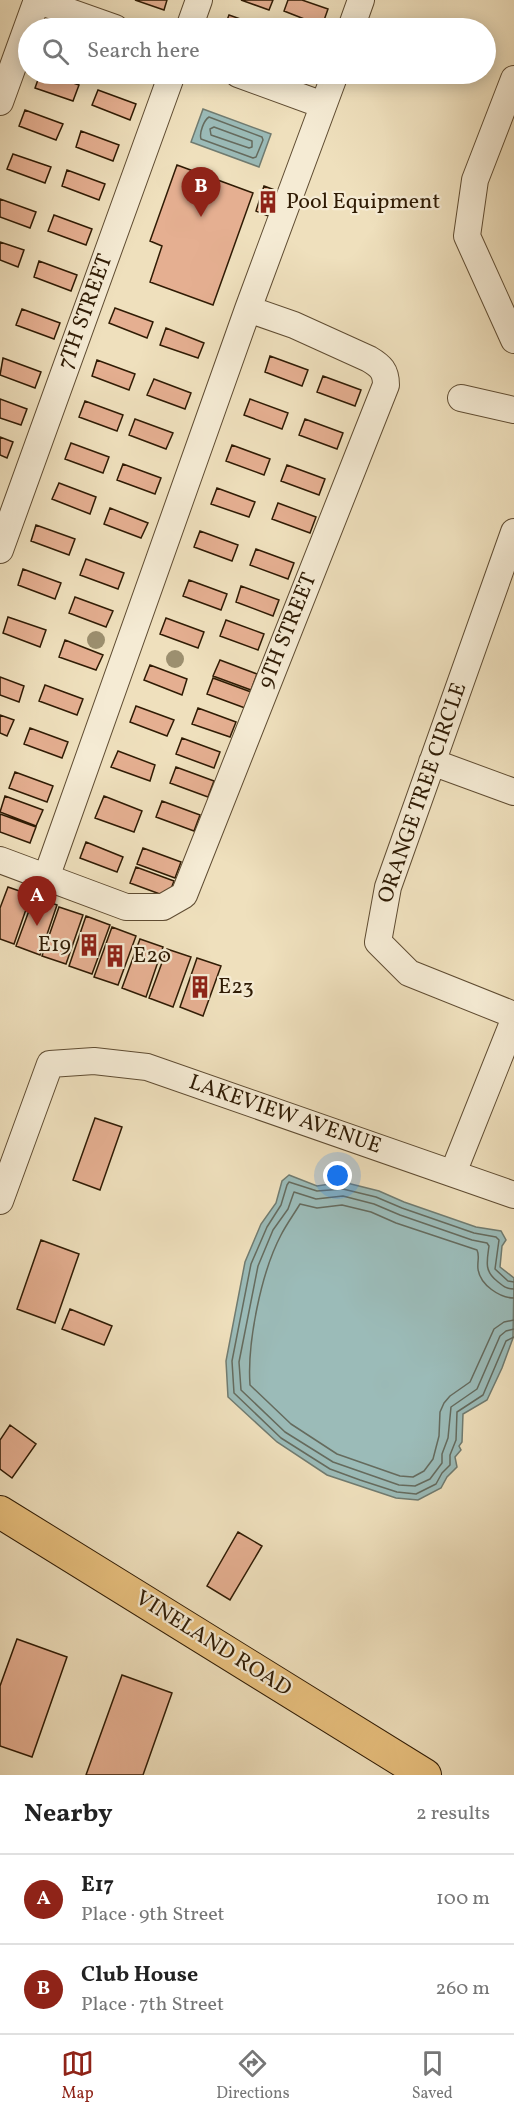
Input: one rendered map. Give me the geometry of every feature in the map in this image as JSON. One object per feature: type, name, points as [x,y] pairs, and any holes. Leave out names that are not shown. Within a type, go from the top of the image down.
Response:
[{"type":"main road","name":"VINELAND ROAD","points":[[0,1512],[425,1775]]},
{"type":"street","points":[[30,18],[37,0],[87,18]]},
{"type":"street","points":[[193,18],[199,0]]},
{"type":"street","points":[[355,18],[361,0]]},
{"type":"street","points":[[0,102],[18,52]]},
{"type":"street","points":[[511,323],[467,236],[475,180],[514,80]]},
{"type":"street","name":"7TH STREET","points":[[0,550],[168,84]]},
{"type":"street","points":[[266,84],[324,105]]},
{"type":"street","points":[[46,878],[331,84]]},
{"type":"street","name":"9TH STREET","points":[[0,860],[126,907],[163,907],[184,895],[386,385],[386,376],[381,366],[369,359],[294,325],[249,309]]},
{"type":"street","points":[[462,398],[514,410]]},
{"type":"street","name":"ORANGE TREE CIRCLE","points":[[514,532],[388,887],[378,942],[408,973],[514,1015]]},
{"type":"street","points":[[432,762],[514,792]]},
{"type":"street","points":[[453,1173],[514,1020]]},
{"type":"street","name":"LAKEVIEW AVENUE","points":[[0,1201],[50,1064],[94,1061],[147,1067],[514,1196]]},
{"type":"water","points":[[203,109],[271,134],[259,167],[191,142]]},
{"type":"water","points":[[289,1175],[317,1186],[343,1182],[379,1191],[476,1227],[501,1231],[506,1240],[502,1246],[500,1267],[514,1278],[513,1338],[487,1400],[463,1414],[462,1442],[459,1446],[461,1450],[455,1457],[457,1467],[447,1477],[441,1488],[418,1500],[396,1498],[327,1475],[277,1442],[228,1397],[226,1361],[245,1262],[261,1224],[276,1203],[282,1181]]},
{"type":"building","points":[[135,0],[167,0],[164,10]]},
{"type":"building","points":[[241,0],[273,0],[269,10]]},
{"type":"building","points":[[288,0],[302,0],[328,9],[325,18],[302,18],[284,11]]},
{"type":"building","points":[[36,84],[79,85],[73,101],[35,88]]},
{"type":"building","points":[[98,90],[136,104],[130,120],[92,105]]},
{"type":"building","points":[[25,110],[63,124],[56,140],[19,126]]},
{"type":"building","points":[[81,131],[119,145],[113,161],[76,147]]},
{"type":"building","points":[[13,154],[51,167],[45,183],[7,169]]},
{"type":"building","points":[[177,165],[253,193],[213,305],[150,282],[162,246],[150,241]]},
{"type":"building","points":[[67,170],[105,184],[99,200],[62,186]]},
{"type":"building","name":"Pool Equipment","points":[[264,186],[280,192],[271,217],[256,211]]},
{"type":"building","points":[[0,199],[36,212],[30,228],[0,217]]},
{"type":"building","points":[[54,215],[92,229],[86,245],[48,231]]},
{"type":"building","points":[[0,242],[24,250],[18,267],[0,260]]},
{"type":"building","points":[[39,261],[77,275],[71,291],[34,277]]},
{"type":"building","points":[[115,308],[153,322],[147,338],[109,323]]},
{"type":"building","points":[[22,309],[60,323],[54,339],[16,325]]},
{"type":"building","points":[[166,328],[204,343],[198,358],[160,345]]},
{"type":"building","points":[[270,356],[308,370],[302,386],[265,372]]},
{"type":"building","points":[[3,358],[41,372],[35,388],[0,375]]},
{"type":"building","points":[[97,360],[135,374],[129,390],[92,376]]},
{"type":"building","points":[[323,376],[361,390],[355,406],[317,392]]},
{"type":"building","points":[[154,379],[191,393],[185,409],[147,395]]},
{"type":"building","points":[[0,399],[27,409],[21,425],[0,418]]},
{"type":"building","points":[[250,399],[288,413],[282,429],[244,415]]},
{"type":"building","points":[[85,401],[123,415],[117,431],[79,417]]},
{"type":"building","points":[[135,419],[173,433],[166,449],[129,435]]},
{"type":"building","points":[[305,419],[343,433],[337,449],[299,435]]},
{"type":"building","points":[[0,437],[13,442],[7,458],[0,455]]},
{"type":"building","points":[[71,443],[109,457],[103,473],[65,459]]},
{"type":"building","points":[[232,445],[270,459],[264,475],[226,461]]},
{"type":"building","points":[[123,464],[161,478],[155,494],[117,480]]},
{"type":"building","points":[[287,465],[325,479],[319,495],[281,481]]},
{"type":"building","points":[[59,483],[96,497],[90,514],[52,499]]},
{"type":"building","points":[[217,488],[255,502],[249,517],[211,504]]},
{"type":"building","points":[[278,503],[316,517],[310,533],[272,519]]},
{"type":"building","points":[[110,508],[148,523],[141,538],[104,524]]},
{"type":"building","points":[[36,525],[75,539],[69,555],[31,541]]},
{"type":"building","points":[[200,531],[238,545],[232,561],[194,547]]},
{"type":"building","points":[[256,549],[294,563],[288,579],[250,565]]},
{"type":"building","points":[[86,559],[124,573],[118,589],[80,575]]},
{"type":"building","points":[[23,569],[61,583],[55,599],[18,585]]},
{"type":"building","points":[[189,580],[227,594],[221,610],[183,596]]},
{"type":"building","points":[[241,586],[279,600],[273,616],[236,602]]},
{"type":"building","points":[[75,597],[113,611],[106,627],[69,613]]},
{"type":"building","points":[[8,617],[46,630],[40,647],[3,633]]},
{"type":"building","points":[[166,618],[204,632],[198,648],[160,634]]},
{"type":"building","points":[[226,620],[264,634],[258,650],[220,636]]},
{"type":"building","points":[[65,640],[103,655],[96,670],[59,657]]},
{"type":"building","points":[[220,660],[257,674],[251,690],[213,676]]},
{"type":"building","points":[[150,665],[187,679],[182,695],[144,680]]},
{"type":"building","points":[[0,677],[24,686],[19,702],[0,695]]},
{"type":"building","points":[[213,678],[251,692],[245,708],[207,694]]},
{"type":"building","points":[[45,685],[83,699],[77,715],[39,701]]},
{"type":"building","points":[[136,706],[174,720],[167,736],[130,722]]},
{"type":"building","points":[[198,708],[236,722],[230,737],[192,724]]},
{"type":"building","points":[[0,715],[14,720],[7,736],[0,733]]},
{"type":"building","points":[[30,728],[68,742],[62,758],[24,744]]},
{"type":"building","points":[[182,738],[220,752],[214,768],[176,754]]},
{"type":"building","points":[[118,751],[155,765],[150,781],[111,767]]},
{"type":"building","points":[[176,767],[214,781],[208,797],[170,783]]},
{"type":"building","points":[[15,772],[53,786],[47,802],[9,788]]},
{"type":"building","points":[[5,796],[43,810],[36,826],[0,812]]},
{"type":"building","points":[[104,796],[142,811],[134,832],[95,818]]},
{"type":"building","points":[[162,801],[200,815],[194,831],[156,817]]},
{"type":"building","points":[[0,814],[36,827],[30,843],[0,832]]},
{"type":"building","points":[[86,842],[123,857],[117,872],[80,858]]},
{"type":"building","points":[[143,848],[181,862],[175,878],[137,864]]},
{"type":"building","points":[[136,867],[174,881],[168,897],[130,883]]},
{"type":"building","points":[[8,887],[31,895],[14,944],[0,939],[0,908]]},
{"type":"building","points":[[34,897],[57,905],[40,955],[16,946]]},
{"type":"building","points":[[59,907],[83,915],[66,964],[42,956]]},
{"type":"building","name":"E19","points":[[86,916],[110,925],[92,974],[69,966]]},
{"type":"building","name":"E20","points":[[112,927],[136,936],[118,985],[94,977]]},
{"type":"building","points":[[140,939],[163,947],[146,997],[122,988]]},
{"type":"building","points":[[167,949],[191,957],[173,1007],[149,998]]},
{"type":"building","name":"E23","points":[[197,958],[221,966],[203,1016],[180,1007]]},
{"type":"building","points":[[95,1118],[122,1127],[100,1190],[73,1180]]},
{"type":"building","points":[[41,1240],[79,1254],[55,1323],[17,1309]]},
{"type":"building","points":[[70,1309],[112,1326],[104,1345],[62,1329]]},
{"type":"building","points":[[10,1425],[36,1444],[12,1478],[0,1469],[0,1440]]},
{"type":"building","points":[[238,1532],[262,1546],[230,1600],[207,1586]]},
{"type":"building","points":[[17,1639],[67,1657],[32,1757],[0,1746],[0,1686]]},
{"type":"building","points":[[122,1675],[172,1693],[143,1775],[86,1775]]},
{"type":"place","name":"Pool Equipment","points":[[268,202]]},
{"type":"place","name":"Club House","points":[[201,217]]},
{"type":"place","name":"E17","points":[[37,926]]},
{"type":"place","name":"E19","points":[[89,945]]},
{"type":"place","name":"E20","points":[[115,956]]},
{"type":"place","name":"E23","points":[[200,987]]}]
